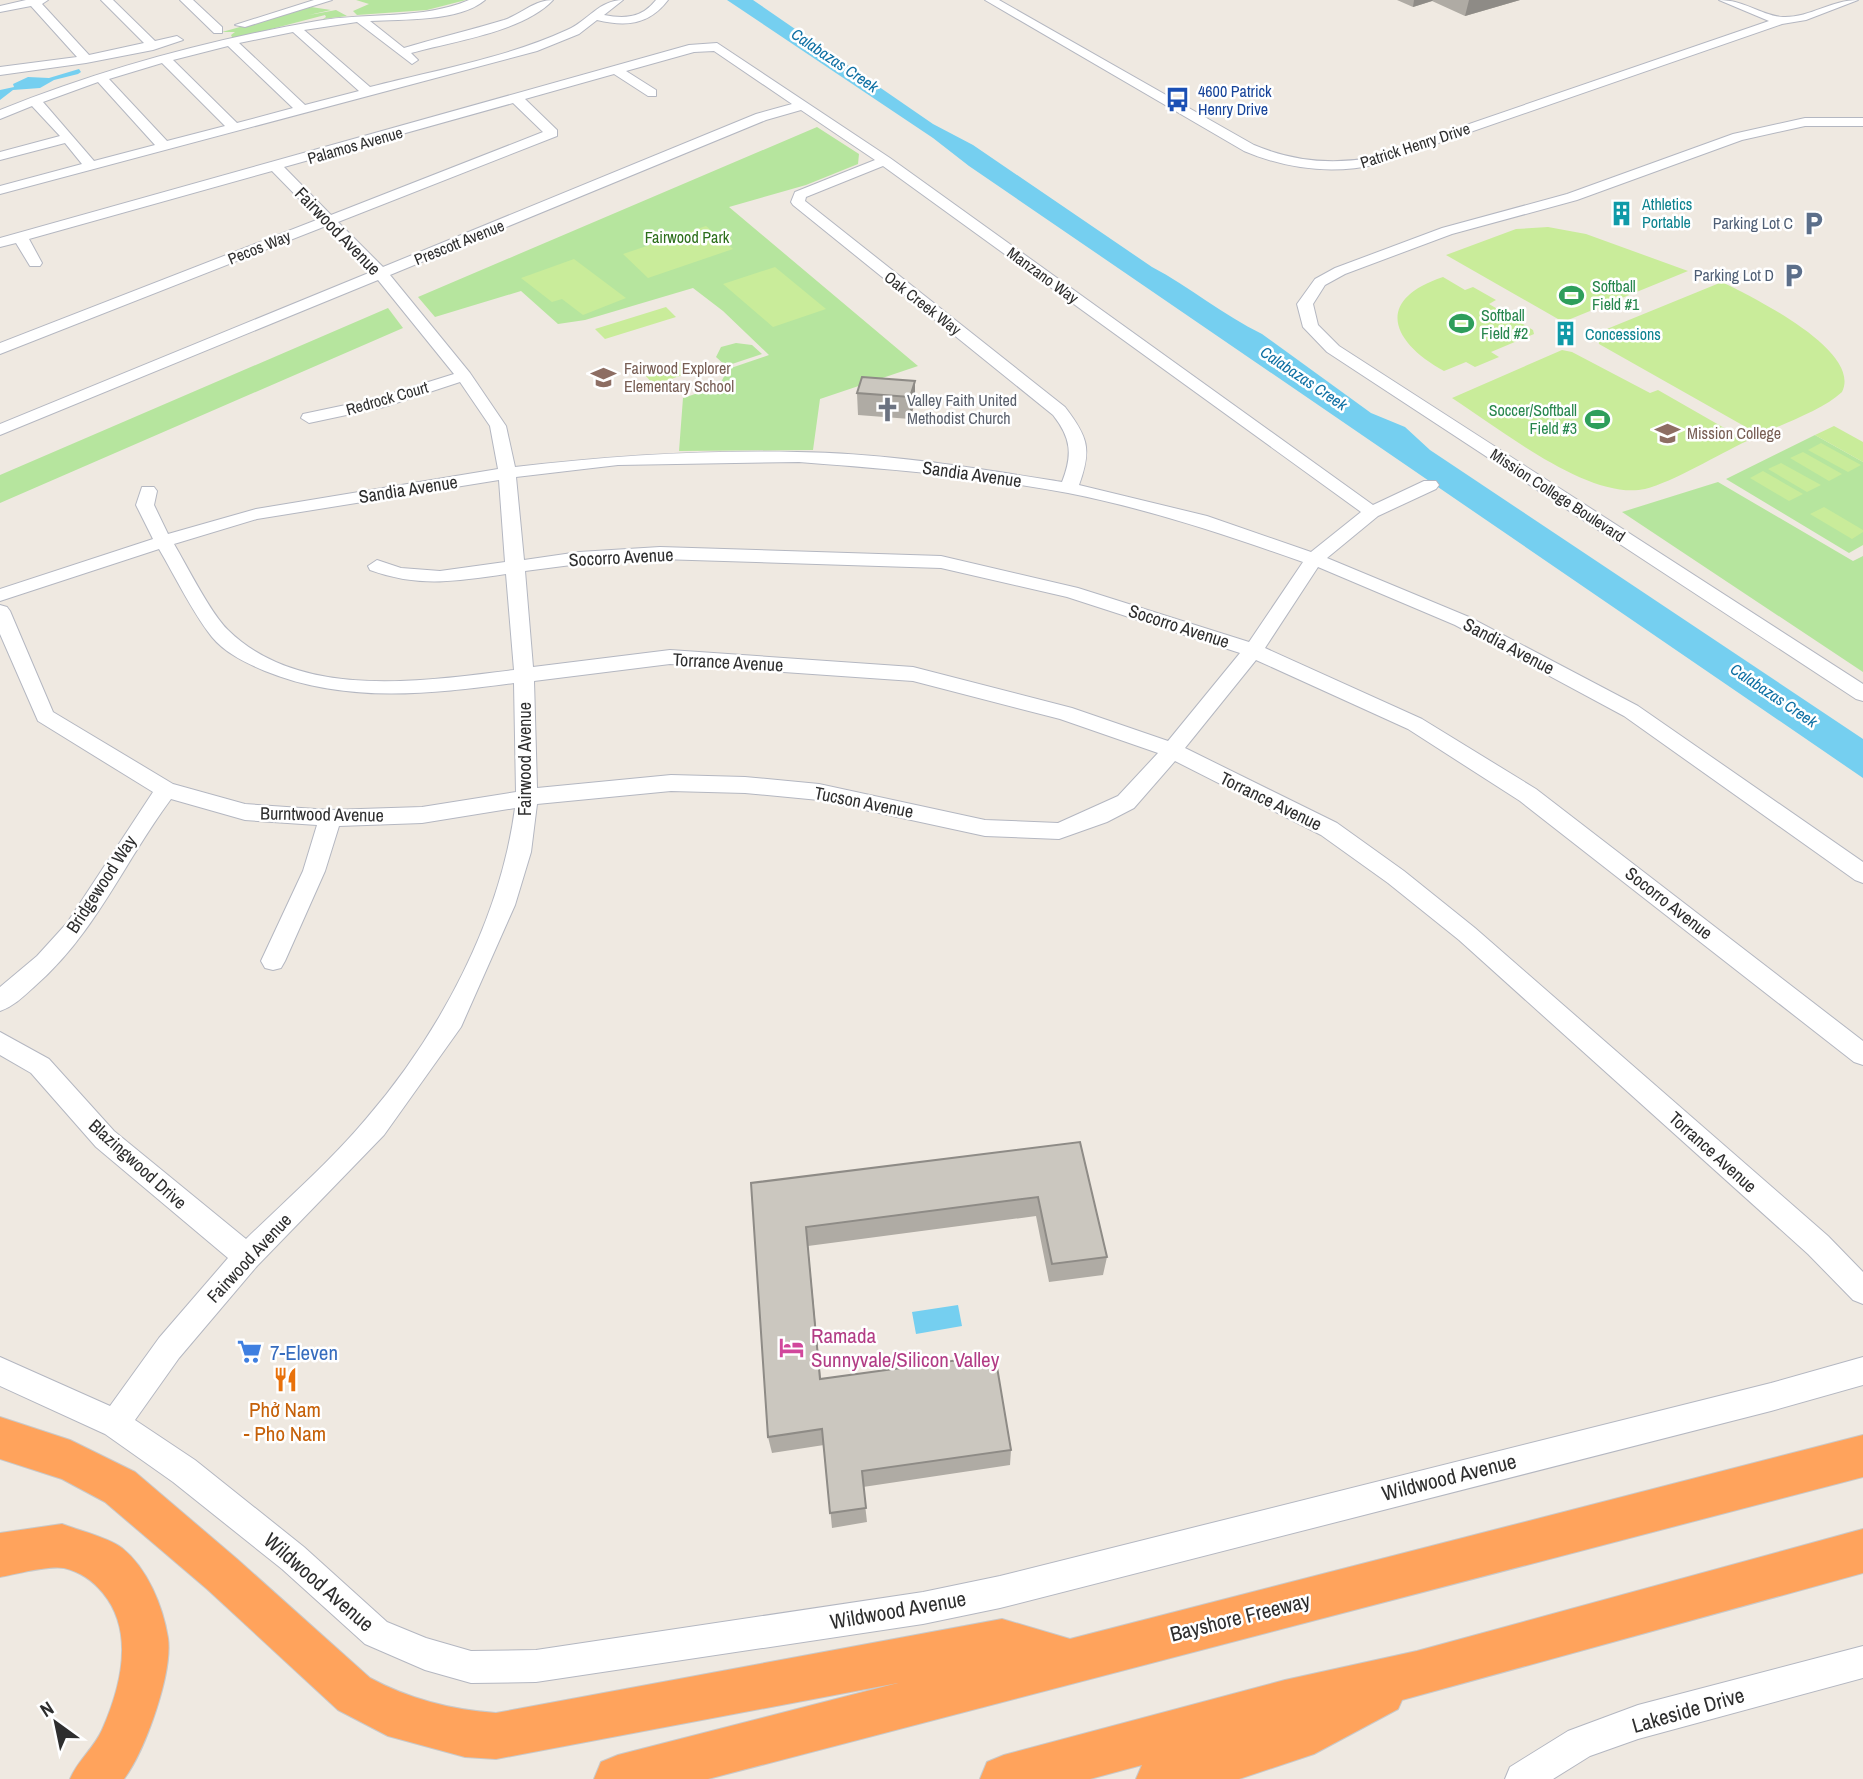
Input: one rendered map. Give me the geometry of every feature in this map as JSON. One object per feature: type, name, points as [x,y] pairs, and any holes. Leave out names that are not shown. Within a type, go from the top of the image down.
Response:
[{"type":"highway","points":[[0,1438],[70,1461],[120,1487],[222,1574],[354,1694],[388,1713],[465,1734],[496,1735],[589,1720],[1002,1641],[1070,1661]]},
{"type":"highway","name":"Bayshore Freeway","points":[[618,1779],[1863,1456]]},
{"type":"highway","points":[[0,1555],[62,1546],[106,1563],[133,1595],[146,1639],[140,1688],[118,1747],[94,1779]]},
{"type":"highway","points":[[1004,1779],[1285,1703],[1417,1674],[1863,1551]]},
{"type":"highway","points":[[1160,1779],[1298,1738],[1417,1674]]},
{"type":"street","points":[[107,0],[153,46]]},
{"type":"street","points":[[186,0],[212,32],[274,11],[326,0]]},
{"type":"street","points":[[0,115],[100,77],[199,50],[295,28],[360,18],[429,14],[479,0]]},
{"type":"street","points":[[402,52],[510,22],[527,15],[547,0]]},
{"type":"street","points":[[0,190],[533,48],[575,31],[617,0]]},
{"type":"street","points":[[597,17],[634,21],[649,15],[662,0]]},
{"type":"street","name":"Patrick Henry Drive","points":[[991,0],[1249,148],[1292,163],[1331,166],[1373,161],[1780,21],[1802,18],[1852,0]]},
{"type":"street","points":[[1725,0],[1780,21]]},
{"type":"street","name":"Patrick Henry Drive","points":[[1780,21],[1790,14],[1830,0]]},
{"type":"street","points":[[0,9],[38,1],[86,59]]},
{"type":"street","points":[[360,18],[431,75]]},
{"type":"street","points":[[295,28],[368,92]]},
{"type":"street","points":[[1,69],[86,59],[186,38],[199,50]]},
{"type":"street","points":[[231,43],[302,110]]},
{"type":"street","name":"Palamos Avenue","points":[[0,243],[156,206],[278,167],[693,48],[710,47]]},
{"type":"street","name":"Manzano Way","points":[[710,47],[722,49],[885,161],[1372,512]]},
{"type":"street","points":[[165,59],[234,127]]},
{"type":"street","points":[[618,71],[652,93]]},
{"type":"street","points":[[100,77],[164,146]]},
{"type":"street","name":"Pecos Way","points":[[0,349],[552,133],[517,99]]},
{"type":"street","points":[[33,101],[43,108],[90,166]]},
{"type":"street","name":"Prescott Avenue","points":[[0,430],[761,117],[803,105]]},
{"type":"street","name":"Mission College Boulevard","points":[[1488,218],[1500,211],[1734,127],[1797,114],[1863,114]]},
{"type":"street","name":"Mission College Boulevard","points":[[1863,122],[1805,122],[1754,133],[1572,197],[1447,231],[1330,276],[1320,282],[1308,296],[1305,312],[1311,327],[1333,349],[1863,694]]},
{"type":"street","points":[[0,156],[69,138]]},
{"type":"street","name":"Oak Creek Way","points":[[885,161],[827,182],[800,195],[798,202],[1059,411],[1079,439],[1078,465],[1069,488]]},
{"type":"street","name":"Fairwood Avenue","points":[[115,1424],[169,1348],[247,1257],[375,1127],[452,1020],[504,905],[520,852],[527,798],[524,673],[507,474],[498,426],[464,376],[380,274],[278,167]]},
{"type":"street","points":[[21,238],[35,263]]},
{"type":"street","name":"Redrock Court","points":[[309,418],[378,403],[464,376]]},
{"type":"street","name":"Sandia Avenue","points":[[0,595],[162,541],[256,514],[507,474],[618,460],[799,457],[934,467],[1069,488],[1201,520],[1314,559],[1462,621],[1631,711],[1863,874]]},
{"type":"street","name":"Tucson Avenue","points":[[527,798],[671,783],[745,785],[819,792],[985,828],[1059,831],[1100,816],[1126,802],[1253,651],[1314,559],[1372,512],[1430,485]]},
{"type":"street","name":"Torrance Avenue","points":[[148,491],[145,505],[162,541],[219,633],[249,657],[296,676],[343,686],[437,686],[524,673],[670,657],[913,674],[1065,713],[1171,750],[1329,829],[1396,877],[1467,934],[1550,1007],[1818,1245],[1863,1291]]},
{"type":"street","name":"Socorro Avenue","points":[[377,566],[399,573],[440,577],[579,558],[660,553],[941,562],[1071,592],[1253,651],[1415,724],[1528,794],[1863,1055]]},
{"type":"street","name":"Burntwood Avenue","points":[[0,611],[45,716],[166,790],[245,812],[330,818],[422,815],[527,798]]},
{"type":"street","name":"Bridgewood Way","points":[[0,1001],[34,974],[83,919],[144,818],[166,790]]},
{"type":"street","points":[[273,961],[314,871],[330,818]]},
{"type":"street","name":"Blazingwood Drive","points":[[0,1042],[40,1066],[105,1139],[247,1257]]},
{"type":"street","name":"Wildwood Avenue","points":[[0,1371],[115,1424],[184,1471],[293,1558],[376,1633],[425,1654],[471,1667],[536,1665],[923,1608],[1000,1592],[1770,1397],[1863,1371]]},
{"type":"street","name":"Lakeside Drive","points":[[1521,1779],[1580,1743],[1638,1722],[1863,1662]]},
{"type":"green space","points":[[356,0],[466,0],[427,10],[357,15],[353,11],[369,4]]},
{"type":"green space","points":[[311,7],[331,10],[309,15],[336,10],[347,16],[323,19],[325,15],[233,39],[231,35],[235,32],[222,32]]},
{"type":"green space","name":"Fairwood Park","points":[[817,127],[859,154],[858,164],[806,185],[729,207],[918,366],[820,399],[813,450],[679,451],[683,398],[719,386],[728,369],[769,355],[723,311],[693,288],[585,320],[558,324],[521,291],[435,317],[418,297]]},
{"type":"green space","points":[[706,226],[733,249],[648,278],[623,254]]},
{"type":"green space","name":"Softball Field #1","points":[[1548,227],[1586,234],[1688,271],[1568,320],[1558,319],[1446,255],[1516,229]]},
{"type":"green space","points":[[574,259],[626,298],[583,315],[562,299],[552,302],[521,278]]},
{"type":"green space","points":[[775,267],[826,309],[773,327],[723,284]]},
{"type":"green space","name":"Softball Field #2","points":[[1443,277],[1465,290],[1473,287],[1496,300],[1489,304],[1533,330],[1534,334],[1491,352],[1499,357],[1475,367],[1466,362],[1444,371],[1426,360],[1402,335],[1398,322],[1399,309],[1407,297],[1421,286]]},
{"type":"green space","points":[[1722,282],[1777,311],[1820,342],[1836,359],[1844,376],[1842,392],[1814,410],[1760,435],[1599,344],[1597,333]]},
{"type":"green space","points":[[666,307],[676,317],[605,339],[595,329]]},
{"type":"green space","points":[[388,308],[403,328],[0,503],[0,475]]},
{"type":"green space","points":[[736,343],[752,345],[762,354],[726,366],[716,357],[721,347]]},
{"type":"green space","name":"Soccer/Softball Field #3","points":[[1562,350],[1572,352],[1650,393],[1658,390],[1747,441],[1656,485],[1645,489],[1623,490],[1598,484],[1545,459],[1452,398]]},
{"type":"green space","points":[[681,362],[691,372],[654,385],[644,374]]},
{"type":"green space","points":[[1834,426],[1863,442],[1863,462],[1815,435]]},
{"type":"green space","points":[[1815,435],[1863,462],[1863,545],[1849,553],[1726,479]]},
{"type":"green space","points":[[1821,443],[1861,465],[1848,472],[1808,450]]},
{"type":"green space","points":[[1803,452],[1842,474],[1829,481],[1790,458]]},
{"type":"green space","points":[[1781,463],[1821,485],[1807,492],[1768,469]]},
{"type":"green space","points":[[1763,471],[1803,494],[1789,501],[1750,478]]},
{"type":"green space","points":[[1718,482],[1853,561],[1863,556],[1863,672],[1622,512]]},
{"type":"green space","points":[[1824,507],[1863,532],[1852,539],[1810,514]]},
{"type":"water","name":"Calabazas Creek","points":[[727,0],[753,0],[933,124],[973,145],[1152,267],[1262,334],[1371,413],[1405,427],[1430,450],[1863,739],[1863,778],[969,166],[933,138]]},
{"type":"water","points":[[79,69],[81,72],[78,74],[54,80],[40,88],[13,90],[0,100],[0,90],[14,87],[13,84],[28,77],[49,78]]},
{"type":"water","points":[[958,1305],[962,1326],[916,1334],[912,1312]]},
{"type":"building","points":[[862,377],[915,381],[910,397],[857,393]]},
{"type":"building","name":"Ramada Sunnyvale/Silicon Valley","points":[[1080,1142],[1107,1257],[1052,1264],[1038,1197],[806,1227],[820,1379],[995,1355],[1011,1450],[862,1471],[866,1508],[830,1513],[822,1429],[768,1437],[751,1183]]},
{"type":"place","name":"4600 Patrick Henry Drive","points":[[1178,100]]},
{"type":"place","name":"Athletics Portable","points":[[1622,213]]},
{"type":"place","name":"Parking Lot C","points":[[1813,223]]},
{"type":"place","name":"Parking Lot D","points":[[1794,275]]},
{"type":"place","name":"Softball Field #1","points":[[1572,295]]},
{"type":"place","name":"Softball Field #2","points":[[1461,324]]},
{"type":"place","name":"Concessions","points":[[1565,334]]},
{"type":"place","name":"Fairwood Explorer Elementary School","points":[[604,377]]},
{"type":"place","name":"Valley Faith United Methodist Church","points":[[887,409]]},
{"type":"place","name":"Soccer/Softball Field #3","points":[[1597,419]]},
{"type":"place","name":"Mission College","points":[[1667,433]]},
{"type":"place","name":"Ramada Sunnyvale/Silicon Valley","points":[[791,1347]]},
{"type":"place","name":"7-Eleven","points":[[250,1352]]},
{"type":"place","name":"Phở Nam - Pho Nam","points":[[285,1380]]}]
